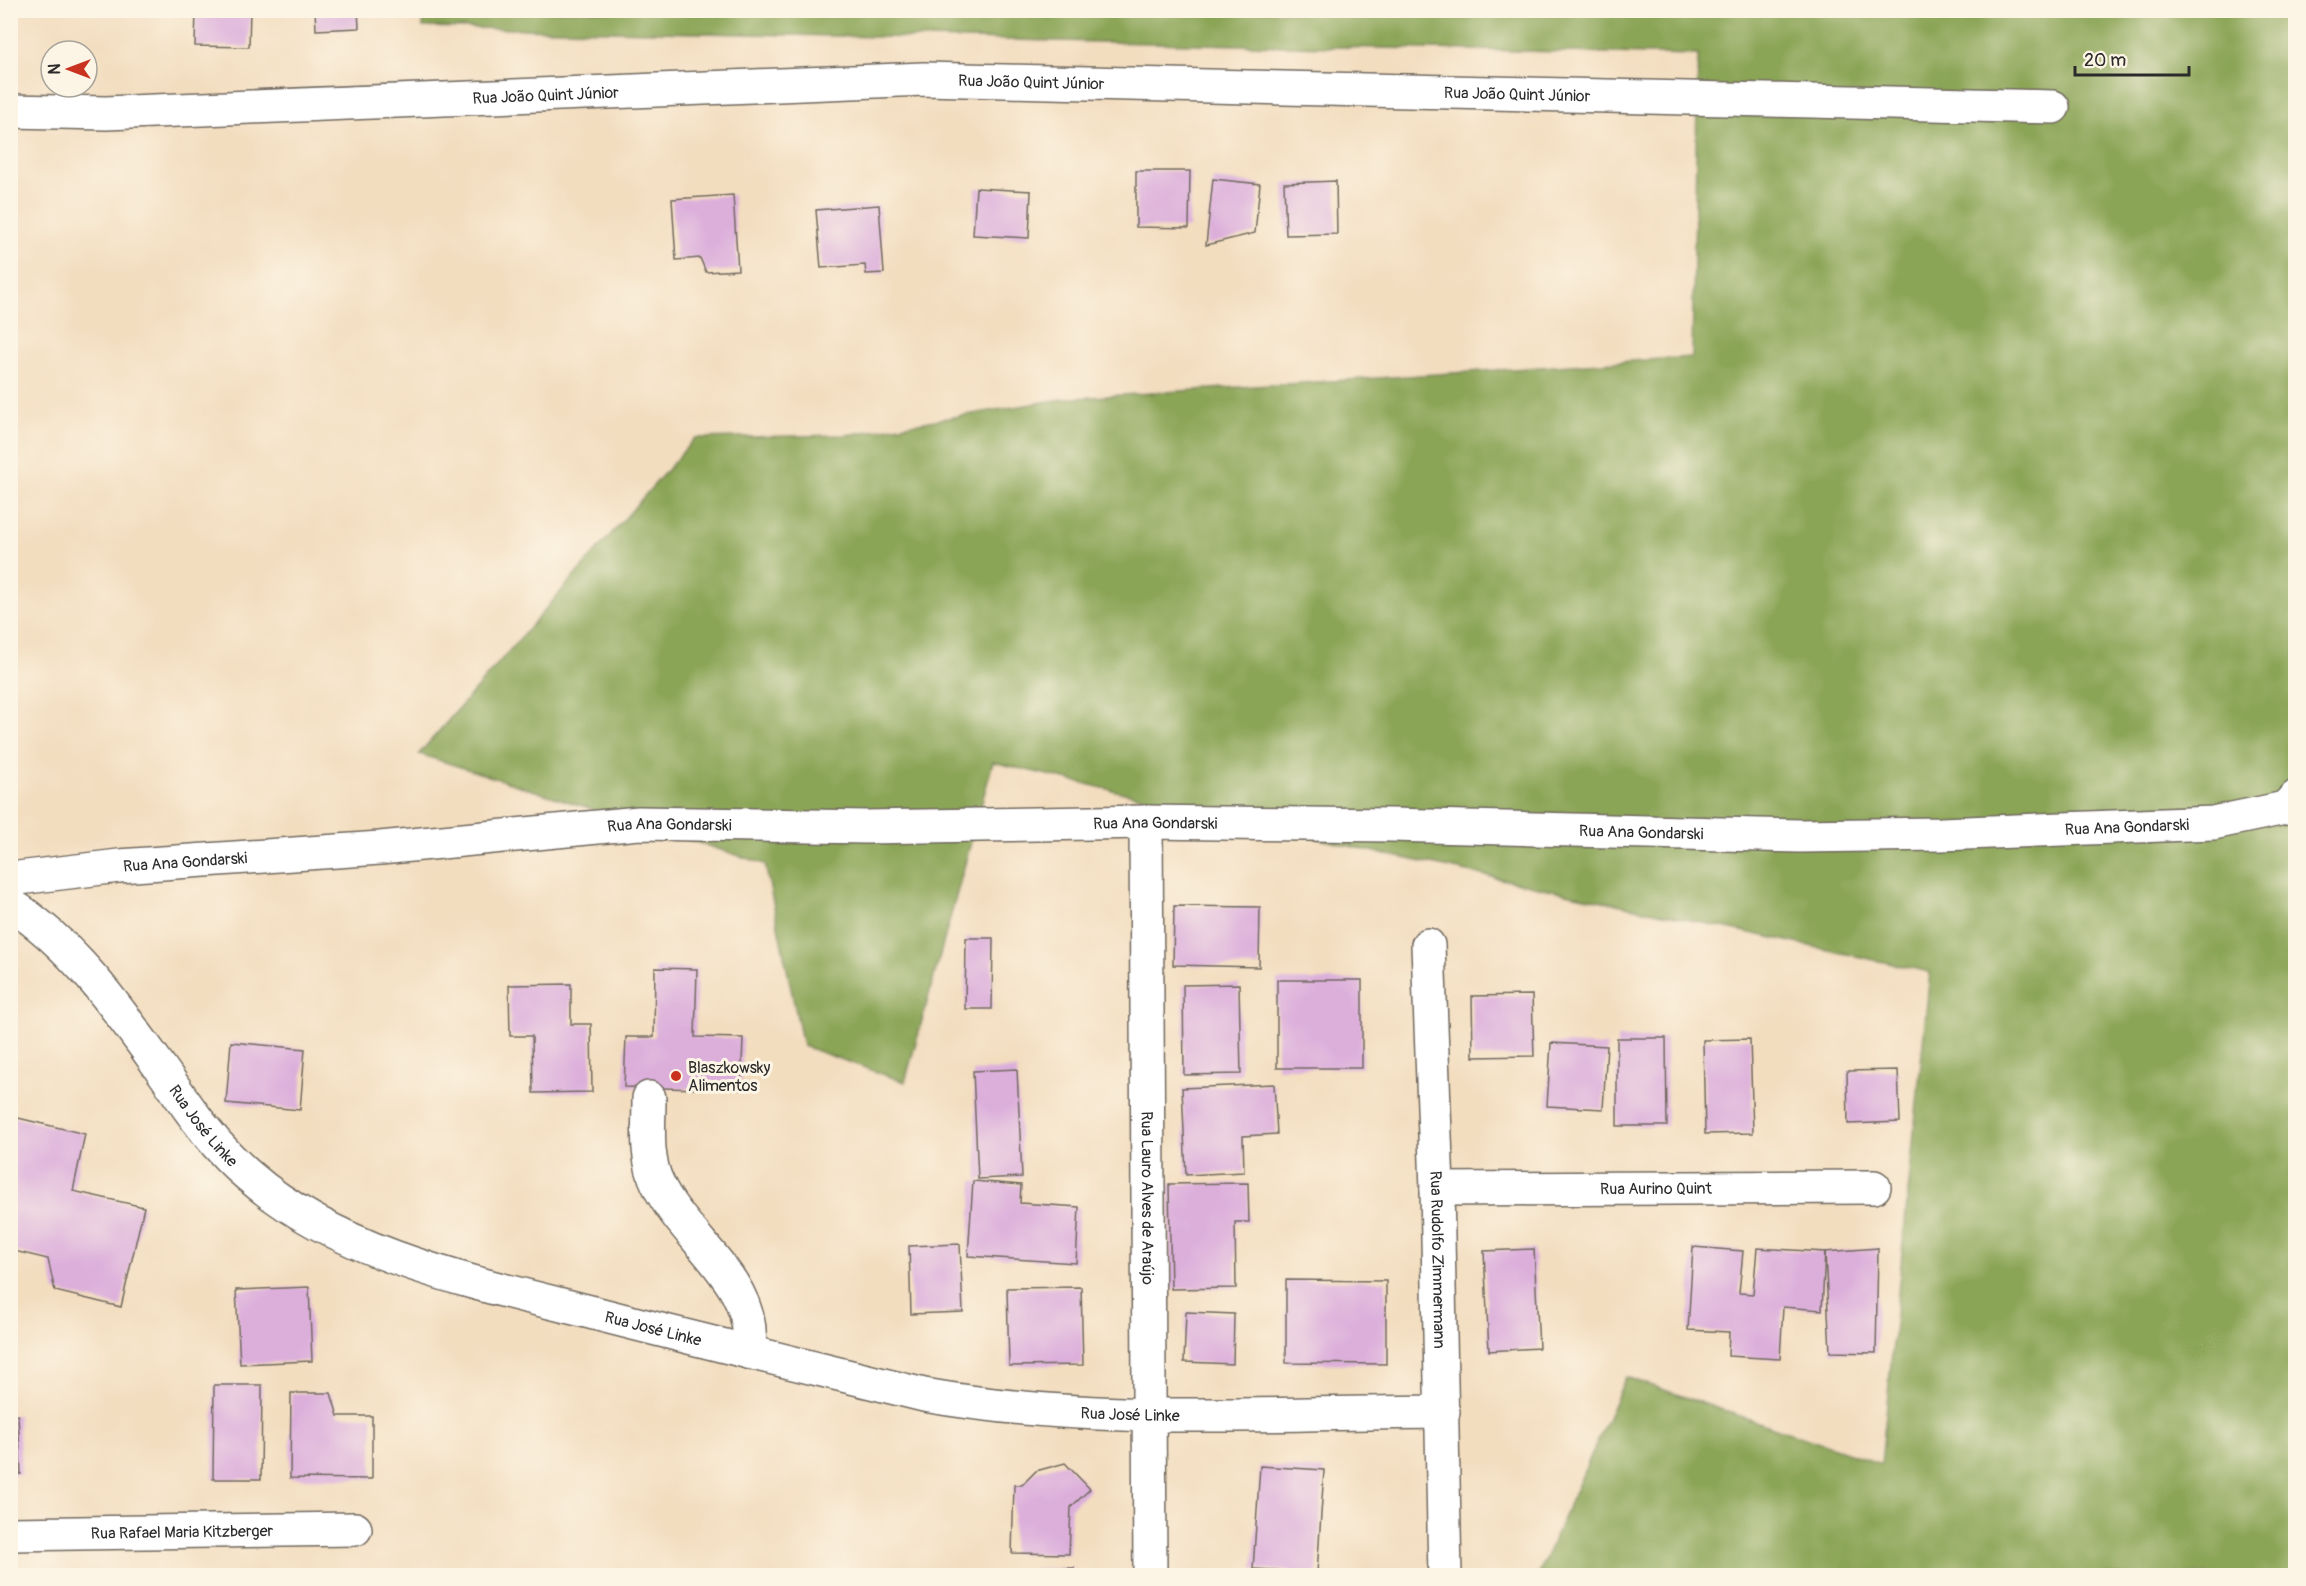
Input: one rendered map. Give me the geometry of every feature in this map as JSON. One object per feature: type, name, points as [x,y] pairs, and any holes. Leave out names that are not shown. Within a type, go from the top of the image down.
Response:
[{"type":"street","name":"Rua João Quint Júnior","points":[[10,111],[106,113],[924,79],[2053,107]]},
{"type":"street","name":"Rua Ana Gondarski","points":[[10,879],[119,866],[380,848],[639,823],[866,827],[1146,822],[1391,825],[1799,837],[2213,823],[2285,808],[2295,797]]},
{"type":"street","name":"Rua Lauro Alves de Araújo","points":[[1146,822],[1150,1575]]},
{"type":"street","name":"Rua José Linke","points":[[10,904],[58,942],[88,973],[116,1006],[192,1113],[233,1160],[273,1196],[300,1214],[329,1230],[369,1247],[533,1298],[924,1395],[983,1405],[1031,1410],[1149,1414],[1443,1412]]},
{"type":"street","name":"Rua Rudolfo Zimmermann","points":[[1428,945],[1437,1189],[1445,1575]]},
{"type":"street","points":[[649,1098],[650,1162],[658,1185],[673,1209],[740,1295],[752,1335],[748,1352]]},
{"type":"street","name":"Rua Aurino Quint","points":[[1437,1189],[1874,1187]]},
{"type":"street","name":"Rua Rafael Maria Kitzberger","points":[[10,1534],[356,1529]]},
{"type":"green space","points":[[423,11],[2295,11],[2295,1575],[1538,1575],[1626,1377],[1881,1464],[1930,972],[1367,850],[993,762],[905,1082],[803,1046],[765,864],[419,754],[695,438],[846,435],[1062,399],[1692,357],[1698,55],[423,27]]},
{"type":"building","points":[[118,10],[160,10],[160,12],[118,15]]},
{"type":"building","points":[[196,10],[250,10],[249,47],[195,46]]},
{"type":"building","points":[[315,10],[358,10],[359,28],[316,30]]},
{"type":"building","points":[[1136,171],[1190,171],[1189,228],[1136,227]]},
{"type":"building","points":[[1213,179],[1260,184],[1255,233],[1206,245]]},
{"type":"building","points":[[1336,181],[1337,234],[1286,235],[1284,183]]},
{"type":"building","points":[[976,188],[1031,191],[1029,238],[973,235]]},
{"type":"building","points":[[733,195],[738,270],[706,272],[700,258],[676,260],[672,199]]},
{"type":"building","points":[[879,205],[884,273],[866,274],[865,265],[821,268],[816,210]]},
{"type":"building","points":[[1174,906],[1260,907],[1259,967],[1173,965]]},
{"type":"building","points":[[966,938],[993,938],[992,1009],[965,1009]]},
{"type":"building","points":[[655,968],[697,969],[695,1037],[743,1038],[741,1090],[624,1087],[626,1037],[654,1037]]},
{"type":"building","points":[[1277,980],[1362,980],[1362,1068],[1277,1068]]},
{"type":"building","points":[[571,984],[571,1024],[591,1024],[592,1092],[533,1093],[532,1036],[510,1036],[509,985]]},
{"type":"building","points":[[1239,984],[1241,1074],[1184,1075],[1183,985]]},
{"type":"building","points":[[1532,995],[1534,1056],[1473,1057],[1472,996]]},
{"type":"building","points":[[1617,1038],[1666,1038],[1667,1126],[1617,1126]]},
{"type":"building","points":[[1750,1039],[1753,1133],[1705,1134],[1703,1040]]},
{"type":"building","points":[[231,1042],[305,1049],[300,1110],[226,1103]]},
{"type":"building","points":[[1551,1043],[1607,1046],[1603,1109],[1547,1106]]},
{"type":"building","points":[[1017,1069],[1022,1177],[978,1179],[973,1071]]},
{"type":"building","points":[[1898,1070],[1900,1122],[1848,1124],[1847,1071]]},
{"type":"building","points":[[1274,1084],[1277,1134],[1243,1136],[1244,1172],[1186,1175],[1182,1088]]},
{"type":"building","points":[[14,1117],[85,1134],[73,1191],[144,1207],[121,1307],[55,1291],[48,1259],[10,1250],[10,1134]]},
{"type":"building","points":[[973,1181],[1021,1185],[1020,1203],[1079,1207],[1076,1263],[968,1256]]},
{"type":"building","points":[[1248,1183],[1249,1222],[1235,1222],[1236,1288],[1171,1289],[1169,1184]]},
{"type":"building","points":[[960,1244],[963,1312],[911,1314],[909,1246]]},
{"type":"building","points":[[1693,1247],[1743,1251],[1739,1293],[1753,1294],[1757,1248],[1825,1252],[1822,1310],[1783,1307],[1780,1359],[1728,1356],[1729,1332],[1688,1330]]},
{"type":"building","points":[[1878,1248],[1876,1353],[1830,1352],[1825,1252]]},
{"type":"building","points":[[1534,1249],[1539,1348],[1489,1351],[1484,1251]]},
{"type":"building","points":[[1286,1280],[1386,1281],[1386,1364],[1286,1363]]},
{"type":"building","points":[[309,1287],[312,1361],[240,1364],[236,1290]]},
{"type":"building","points":[[1081,1287],[1083,1365],[1009,1366],[1007,1288]]},
{"type":"building","points":[[1186,1312],[1234,1314],[1233,1364],[1184,1362]]},
{"type":"building","points":[[214,1385],[262,1385],[261,1479],[213,1479]]},
{"type":"building","points":[[291,1393],[331,1393],[338,1416],[372,1416],[372,1479],[290,1478]]},
{"type":"building","points":[[18,1415],[21,1474],[10,1475],[10,1416]]},
{"type":"building","points":[[1065,1463],[1090,1489],[1071,1507],[1069,1554],[1012,1553],[1014,1485],[1022,1485],[1036,1471]]},
{"type":"building","points":[[1260,1466],[1324,1470],[1317,1573],[1253,1569]]},
{"type":"building","points":[[1074,1568],[1074,1576],[1033,1576],[1033,1569]]},
{"type":"place","name":"Blaszkowsky Alimentos","points":[[676,1076]]}]
